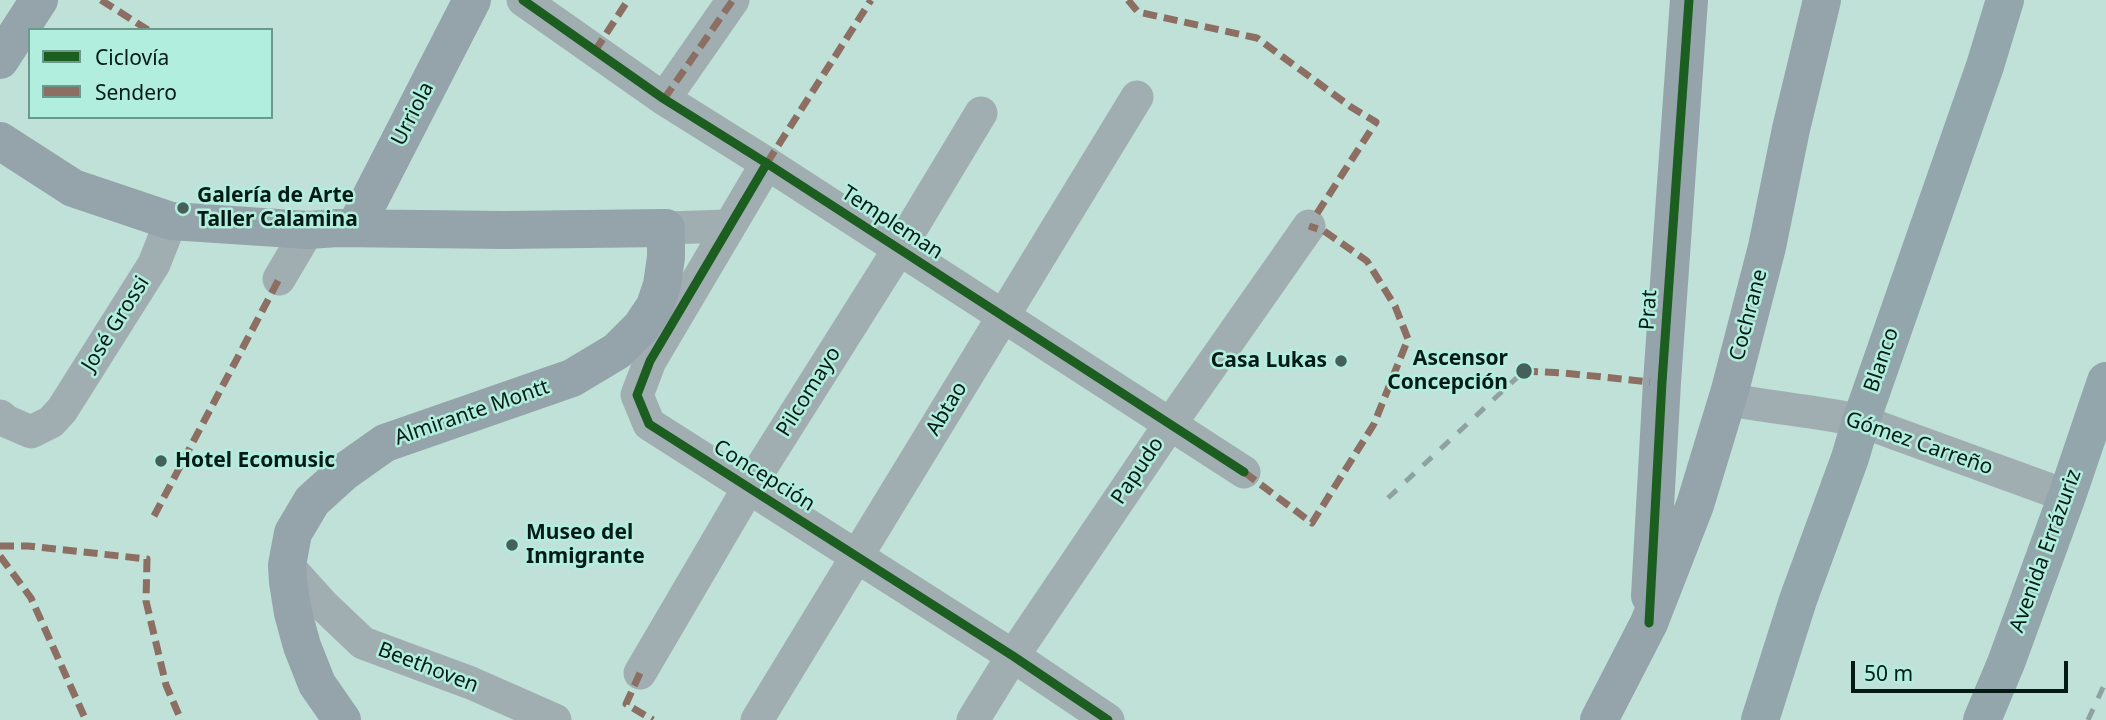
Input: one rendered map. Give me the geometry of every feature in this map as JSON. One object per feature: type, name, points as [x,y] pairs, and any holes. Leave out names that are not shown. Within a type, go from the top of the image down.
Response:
[{"type":"main road","points":[[0,60],[38,0]]},
{"type":"main road","name":"Urriola","points":[[355,228],[472,0]]},
{"type":"main road","name":"Prat","points":[[1649,623],[1661,382],[1689,0]]},
{"type":"main road","name":"Cochrane","points":[[1599,720],[1649,623],[1695,505],[1727,399],[1767,247],[1791,129],[1822,0]]},
{"type":"main road","name":"Blanco","points":[[1760,720],[1798,600],[1850,458],[1985,66],[2005,0]]},
{"type":"main road","points":[[0,141],[73,188],[171,221],[308,230],[666,228]]},
{"type":"main road","name":"Almirante Montt","points":[[342,720],[317,684],[293,613],[287,565],[293,533],[312,500],[344,471],[385,443],[572,378],[617,351],[641,327],[655,306],[662,285],[666,257],[666,228]]},
{"type":"main road","name":"Avenida Errázuriz","points":[[1982,720],[2006,663],[2106,381]]},
{"type":"main road","name":"Avenida Errázuriz","points":[[2009,720],[2044,630],[2106,451]]},
{"type":"street","name":"Templeman","points":[[523,0],[664,99],[1244,472]]},
{"type":"street","points":[[664,99],[733,0]]},
{"type":"street","name":"Abtao","points":[[757,720],[1137,97]]},
{"type":"street","name":"Pilcomayo","points":[[640,673],[748,487],[899,249],[981,113]]},
{"type":"street","name":"Concepción","points":[[767,163],[650,360],[638,395],[649,424],[1013,656],[1108,720]]},
{"type":"street","name":"José Grossi","points":[[0,416],[31,432],[51,422],[62,410],[154,264],[171,221]]},
{"type":"street","points":[[666,228],[728,226]]},
{"type":"street","name":"Papudo","points":[[973,720],[1013,656],[1170,425],[1309,226]]},
{"type":"street","points":[[279,278],[308,230]]},
{"type":"street","name":"Gómez Carreño","points":[[1727,399],[1861,421],[2067,496]]},
{"type":"street","name":"Beethoven","points":[[287,565],[324,606],[363,643],[471,683],[555,720]]},
{"type":"railway","points":[[1388,498],[1524,371]]},
{"type":"railway","points":[[2088,720],[2106,681]]},
{"type":"marked path","points":[[101,0],[145,28]]},
{"type":"marked path","points":[[595,51],[628,0]]},
{"type":"marked path","points":[[664,99],[733,0]]},
{"type":"marked path","points":[[767,163],[871,0]]},
{"type":"marked path","points":[[1128,0],[1138,12],[1257,38],[1351,107],[1376,122],[1316,215]]},
{"type":"marked path","points":[[1244,472],[1312,523],[1374,424],[1408,339],[1395,306],[1367,261],[1324,231],[1309,226]]},
{"type":"marked path","points":[[154,516],[279,279]]},
{"type":"marked path","points":[[1524,371],[1650,382]]},
{"type":"marked path","points":[[0,546],[28,546],[147,559],[146,601],[166,685],[181,720]]},
{"type":"marked path","points":[[0,556],[31,598],[84,716]]},
{"type":"marked path","points":[[640,673],[626,704],[653,720]]},
{"type":"cycle path","points":[[523,0],[664,99],[1244,472]]},
{"type":"cycle path","points":[[1649,623],[1662,382],[1689,0]]},
{"type":"cycle path","points":[[767,163],[650,361],[637,395],[649,424],[1013,656],[1108,720]]},
{"type":"place","name":"Galería de Arte Taller Calamina","points":[[183,208]]},
{"type":"place","name":"Casa Lukas","points":[[1341,361]]},
{"type":"place","name":"Ascensor Concepción","points":[[1524,371]]},
{"type":"place","name":"Hotel Ecomusic","points":[[161,461]]},
{"type":"place","name":"Museo del Inmigrante","points":[[512,545]]}]
